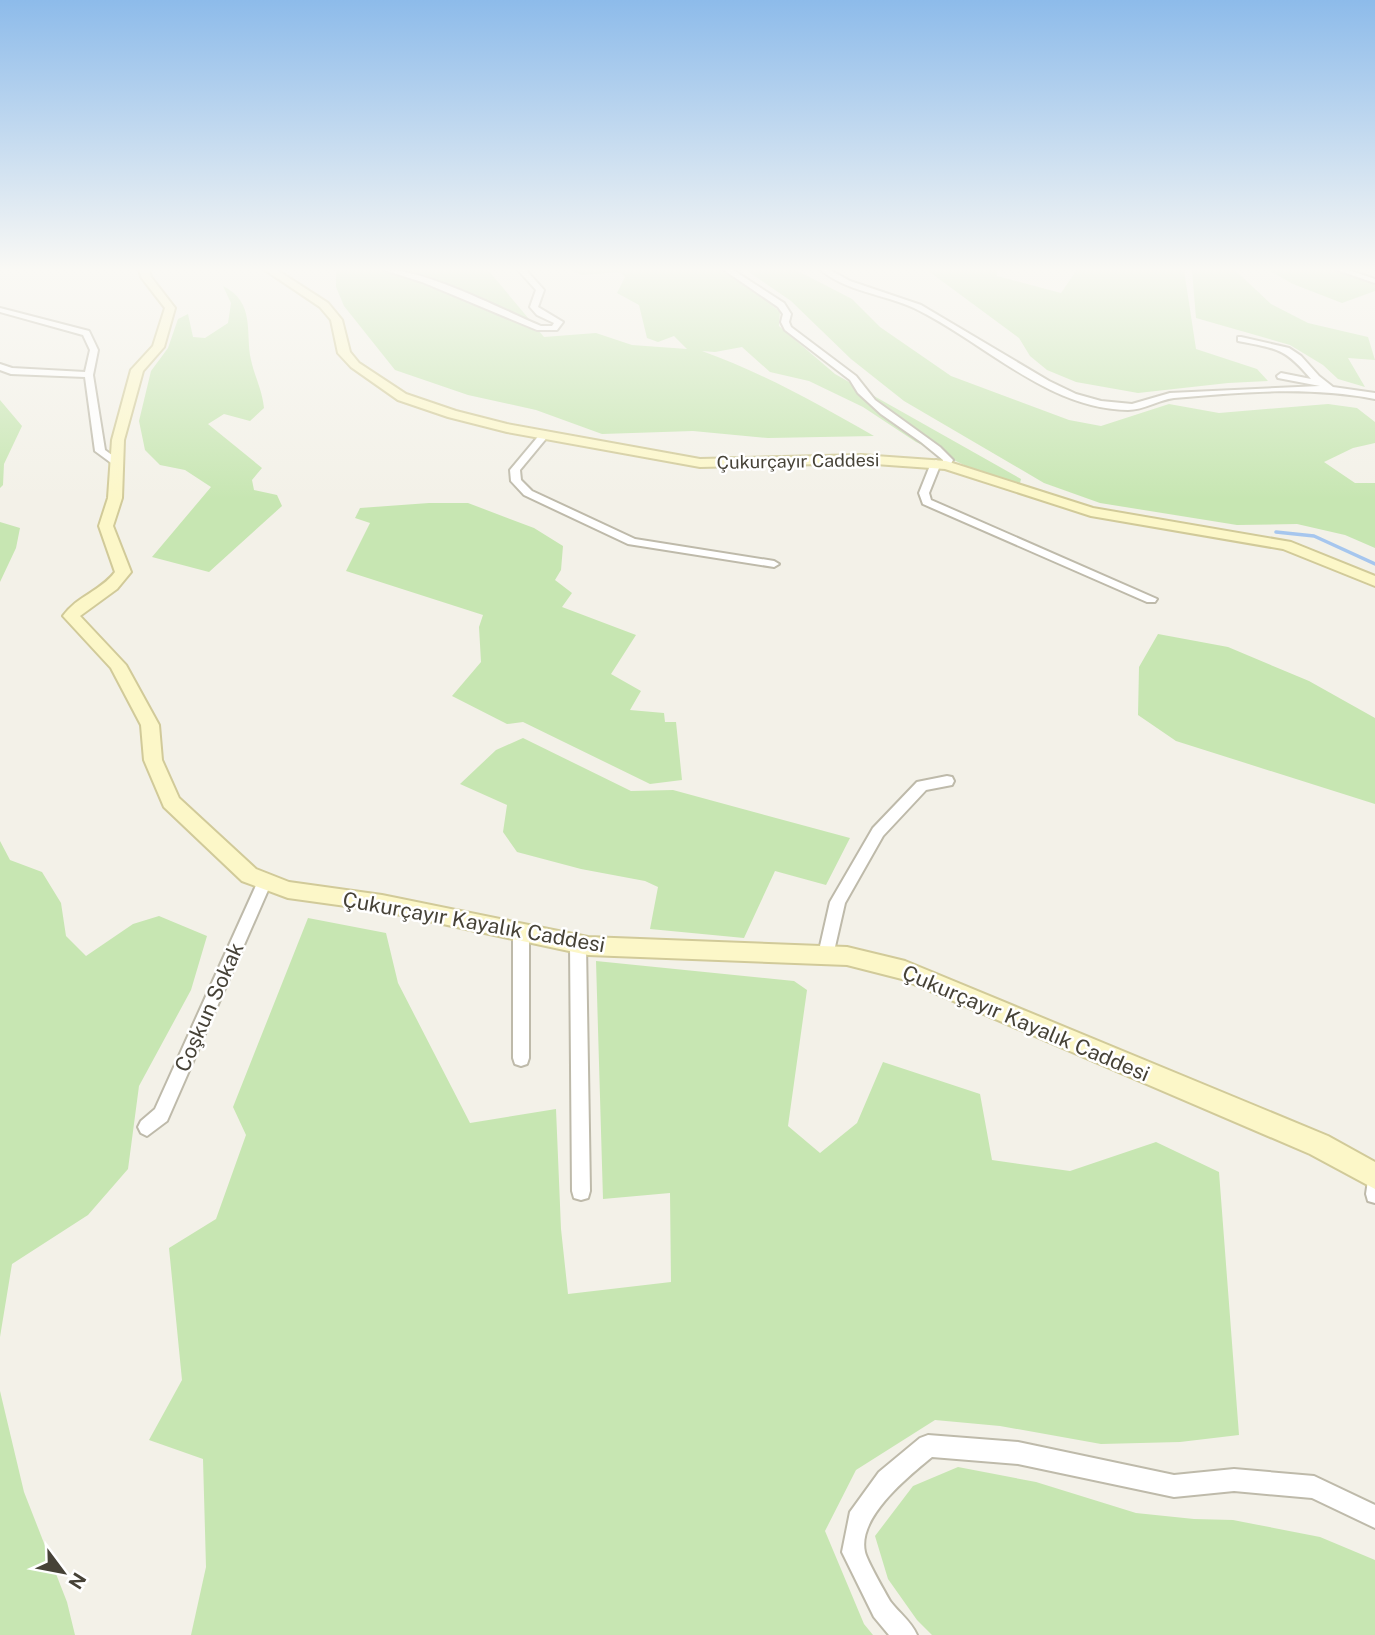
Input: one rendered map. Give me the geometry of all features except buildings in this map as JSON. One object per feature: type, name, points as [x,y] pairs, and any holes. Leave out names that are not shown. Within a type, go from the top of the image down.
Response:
[{"type":"street","points":[[92,346],[94,350],[89,375],[100,451],[117,463]]},
{"type":"street","points":[[117,463],[118,440],[137,370],[158,346]]},
{"type":"street","name":"Çukurçayır Caddesi","points":[[342,346],[344,353],[355,365],[402,397],[452,414],[544,435],[700,463],[861,459],[941,464],[1091,512],[1286,545],[1375,581]]},
{"type":"street","points":[[812,346],[853,378],[859,390],[874,403],[936,447],[948,460],[941,464],[924,494],[927,502],[1151,599]]},
{"type":"street","points":[[985,346],[1025,373],[1071,393],[1105,404],[1128,407],[1161,397],[1330,388]]},
{"type":"street","points":[[1272,346],[1287,350],[1297,357],[1318,383]]},
{"type":"street","points":[[0,367],[11,371],[89,375]]},
{"type":"street","points":[[1281,376],[1375,396]]},
{"type":"street","points":[[544,435],[514,470],[516,481],[528,493],[632,542],[774,564]]},
{"type":"street","name":"Çukurçayır Kayalık Caddesi","points":[[117,463],[115,498],[106,526],[123,572],[117,583],[77,607],[71,616],[118,665],[150,725],[153,760],[171,802],[249,874],[288,890],[382,903],[578,944],[848,956],[918,975],[1320,1145],[1375,1175]]},
{"type":"street","points":[[825,956],[838,902],[878,832],[922,786],[947,781]]},
{"type":"street","name":"Coşkun Sokak","points":[[147,1127],[161,1115],[265,881]]},
{"type":"street","points":[[521,932],[522,1058]]},
{"type":"street","points":[[578,944],[582,1191]]},
{"type":"street","points":[[1375,1187],[1375,1194]]},
{"type":"street","points":[[905,1635],[882,1609],[853,1552],[858,1520],[865,1510],[887,1480],[928,1446],[1018,1453],[1174,1486],[1234,1480],[1314,1487],[1375,1517]]},
{"type":"green space","points":[[249,346],[262,395],[264,408],[250,421],[224,414],[208,424],[262,468],[252,480],[254,490],[277,495],[282,506],[209,572],[152,557],[211,487],[185,470],[160,465],[145,450],[139,421],[151,371],[168,348]]},
{"type":"green space","points":[[376,346],[650,346],[687,349],[684,346],[803,346],[835,374],[1021,479],[1020,483],[983,474],[916,442],[863,407],[809,381],[770,372],[742,347],[715,352],[702,351],[768,379],[874,436],[768,438],[693,431],[602,434],[536,410],[468,395],[395,370]]},
{"type":"green space","points":[[838,346],[908,346],[951,376],[1069,420],[1101,426],[1169,404],[1219,413],[1328,404],[1357,408],[1375,422],[1375,443],[1353,448],[1324,462],[1355,483],[1375,483],[1375,548],[1345,535],[1297,524],[1237,525],[1100,503],[1044,483],[904,401]]},
{"type":"green space","points":[[1024,346],[1196,346],[1196,349],[1257,369],[1268,381],[1138,393],[1076,382],[1047,370],[1030,356]]},
{"type":"green space","points":[[1292,346],[1371,346],[1375,360],[1348,358],[1365,387],[1338,379],[1323,365]]},
{"type":"green space","points":[[0,400],[22,426],[4,464],[3,485],[0,488]]},
{"type":"green space","points":[[468,503],[534,528],[563,546],[561,570],[555,580],[572,593],[562,607],[636,635],[611,674],[641,691],[630,710],[664,713],[665,722],[676,722],[682,780],[650,784],[523,722],[507,724],[452,696],[481,662],[479,627],[483,615],[346,571],[370,523],[355,518],[360,508]]},
{"type":"green space","points":[[0,522],[20,528],[16,548],[0,582]]},
{"type":"green space","points":[[1158,634],[1228,647],[1309,681],[1375,718],[1375,804],[1176,741],[1138,715],[1139,667]]},
{"type":"green space","points":[[523,738],[631,791],[673,790],[850,838],[826,885],[775,871],[744,938],[650,929],[658,887],[645,881],[581,869],[517,852],[503,832],[507,805],[460,784],[496,750]]},
{"type":"green space","points":[[0,841],[10,860],[42,872],[61,903],[66,936],[86,956],[133,924],[159,916],[207,936],[191,990],[139,1086],[128,1169],[88,1215],[12,1264],[0,1337]]},
{"type":"green space","points":[[308,918],[386,933],[398,983],[470,1123],[556,1109],[561,1229],[568,1294],[671,1282],[670,1193],[603,1199],[596,961],[794,981],[807,990],[788,1126],[820,1153],[857,1123],[883,1062],[980,1094],[992,1160],[1070,1171],[1156,1142],[1219,1172],[1239,1435],[1180,1442],[1101,1444],[1000,1426],[935,1420],[856,1470],[825,1531],[864,1624],[873,1635],[191,1635],[206,1567],[203,1459],[149,1440],[182,1380],[169,1248],[216,1219],[246,1135],[233,1107]]},
{"type":"green space","points":[[0,1391],[24,1492],[67,1602],[75,1635],[0,1635]]},
{"type":"green space","points":[[958,1467],[1036,1482],[1136,1513],[1233,1520],[1320,1537],[1375,1560],[1375,1635],[932,1635],[917,1620],[888,1579],[875,1536],[913,1486]]},
{"type":"waterway","points":[[1276,532],[1314,536],[1375,564]]}]
